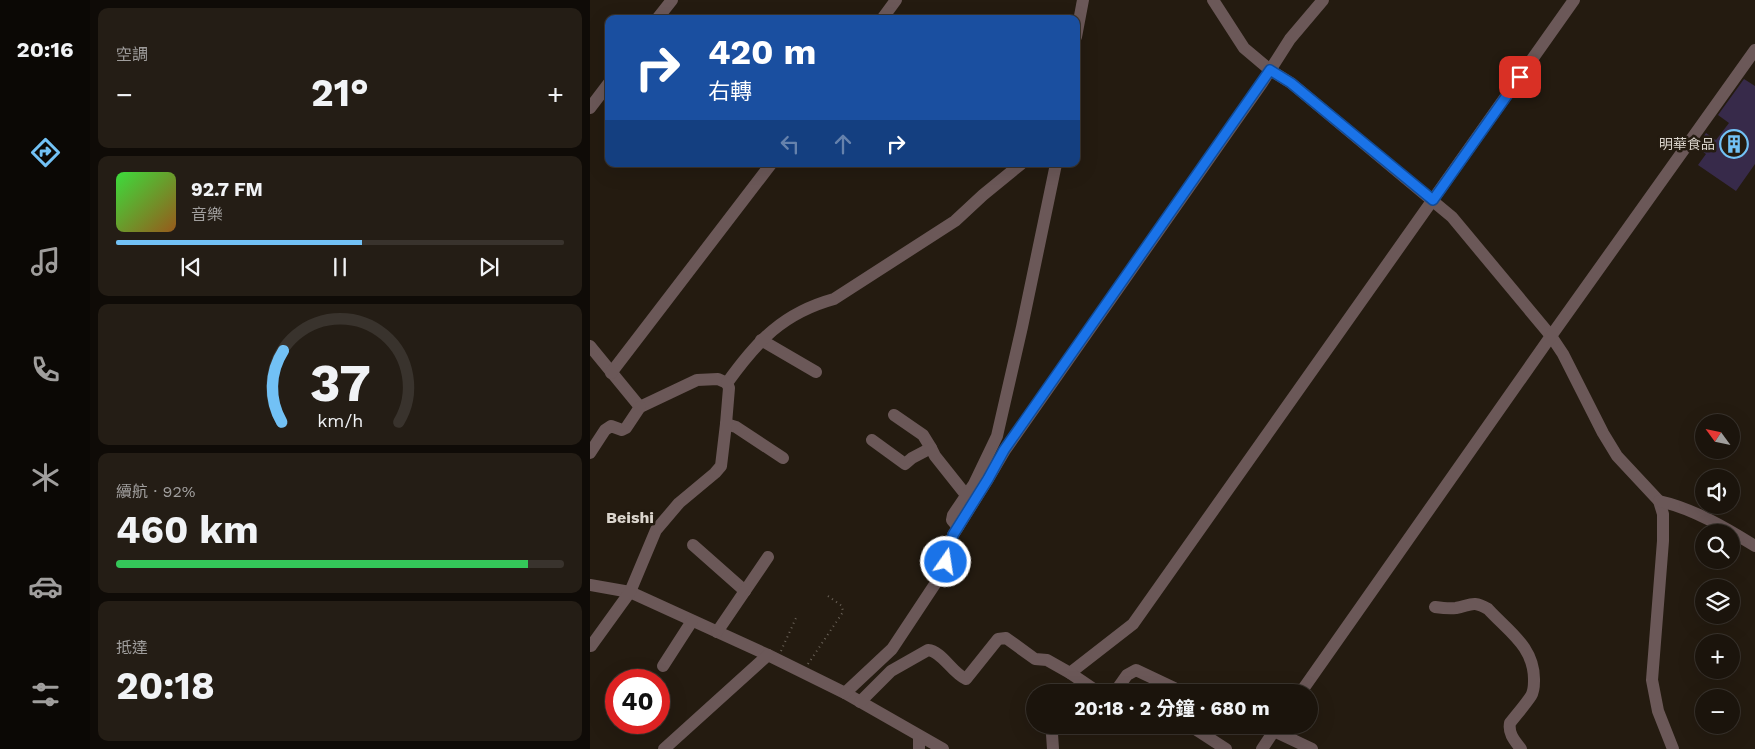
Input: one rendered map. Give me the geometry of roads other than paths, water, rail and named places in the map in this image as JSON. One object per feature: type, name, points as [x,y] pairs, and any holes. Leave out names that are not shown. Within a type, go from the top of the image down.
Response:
[{"type":"street","points":[[660,15],[672,0]]},
{"type":"street","points":[[885,15],[896,0]]},
{"type":"street","points":[[1080,18],[1084,0]]},
{"type":"street","points":[[1213,0],[1244,48],[1270,70],[1291,83],[1452,217],[1551,336],[1563,354],[1603,433],[1617,456],[1659,501],[1663,514],[1663,541],[1652,680],[1658,711],[1672,749]]},
{"type":"street","points":[[971,498],[1290,39],[1323,0]]},
{"type":"street","points":[[1070,673],[1132,624],[1574,0]]},
{"type":"street","points":[[1307,684],[1755,50]]},
{"type":"street","points":[[590,108],[605,88]]},
{"type":"street","points":[[611,373],[769,167]]},
{"type":"street","points":[[727,383],[761,340],[787,318],[819,303],[834,300],[955,222],[983,195],[1017,167]]},
{"type":"street","points":[[845,693],[892,649],[943,572],[950,540],[958,527],[997,436],[1055,167]]},
{"type":"street","points":[[761,340],[816,372]]},
{"type":"street","points":[[590,346],[640,407]]},
{"type":"street","points":[[590,453],[605,430],[611,426],[622,430],[626,428],[640,407],[697,380],[718,379],[727,383],[729,388],[721,466],[715,474],[679,503],[656,530],[630,592],[592,646],[590,645]]},
{"type":"street","points":[[894,415],[924,435],[935,456],[971,498]]},
{"type":"street","points":[[726,424],[736,428],[783,458]]},
{"type":"street","points":[[872,440],[905,464],[931,448]]},
{"type":"street","points":[[1659,501],[1676,504],[1736,534],[1755,546]]},
{"type":"street","points":[[693,545],[745,591]]},
{"type":"street","points":[[717,632],[768,557]]},
{"type":"street","points":[[590,585],[630,592],[773,658],[845,693],[943,749]]},
{"type":"street","points":[[1436,606],[1447,609],[1457,608],[1469,603],[1483,606],[1519,639],[1529,653],[1534,672],[1534,688],[1532,694],[1510,724],[1509,729],[1510,734],[1521,749]]},
{"type":"street","points":[[663,666],[692,621]]},
{"type":"street","points":[[860,702],[891,671],[928,650],[934,651],[960,676],[966,679],[998,639],[1001,638],[1006,638],[1035,658],[1047,660],[1086,684]]},
{"type":"street","points":[[664,749],[773,658]]},
{"type":"street","points":[[1121,684],[1127,675],[1136,670],[1166,684]]},
{"type":"street","points":[[1052,734],[1052,749]]},
{"type":"street","points":[[1204,734],[1226,749]]},
{"type":"street","points":[[1262,749],[1272,734]]},
{"type":"street","points":[[1286,734],[1312,749]]},
{"type":"street","points":[[919,736],[919,749]]},
{"type":"place","name":"明華食品","points":[[1734,144]]},
{"type":"district","name":"Beishi","points":[[630,517]]}]
